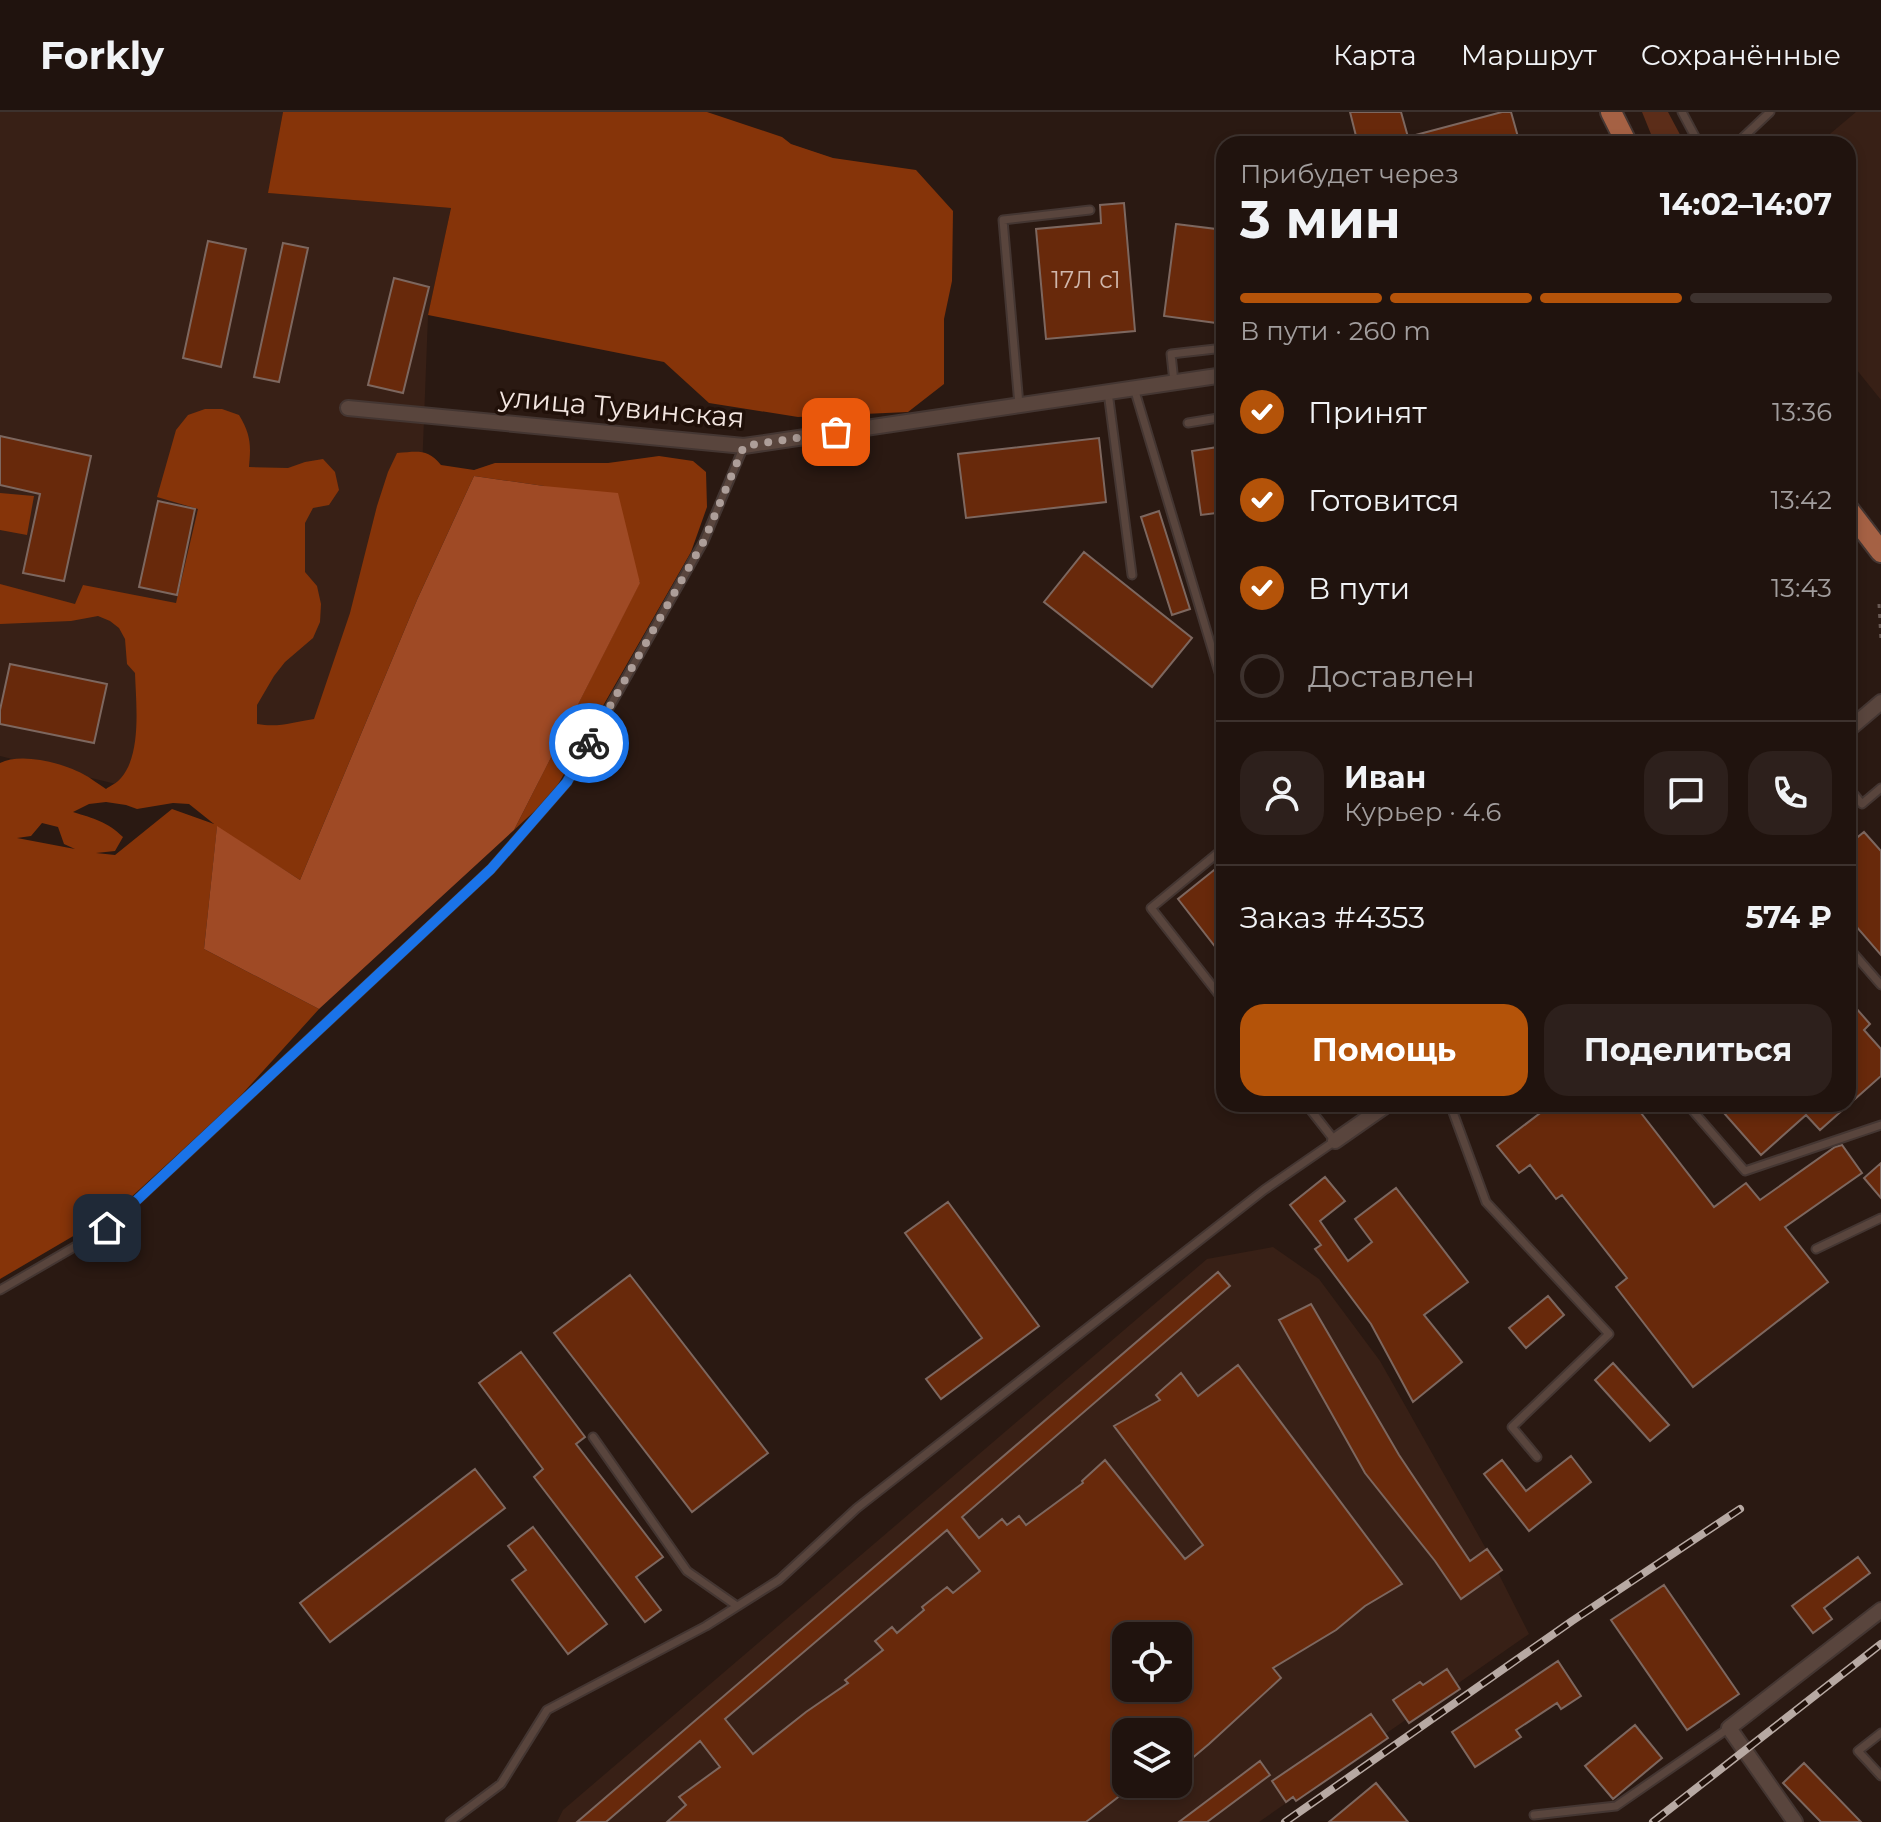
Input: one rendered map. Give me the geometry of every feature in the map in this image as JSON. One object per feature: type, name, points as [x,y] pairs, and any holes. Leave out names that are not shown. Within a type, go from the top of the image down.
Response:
[{"type":"main road","points":[[1611,112],[1623,136]]},
{"type":"main road","points":[[1856,519],[1881,552]]},
{"type":"street","name":"улица Тувинская","points":[[348,408],[744,446],[1216,376]]},
{"type":"street","points":[[1856,725],[1879,709]]},
{"type":"street","points":[[1335,1141],[1377,1112]]},
{"type":"street","points":[[1795,1822],[1729,1728],[1881,1610]]},
{"type":"lane","points":[[1682,112],[1695,136]]},
{"type":"lane","points":[[1744,136],[1770,112]]},
{"type":"lane","points":[[1019,405],[1003,220],[1090,210]]},
{"type":"lane","points":[[1174,382],[1171,354],[1216,349]]},
{"type":"lane","points":[[1134,388],[1216,662]]},
{"type":"lane","points":[[1108,392],[1132,575]]},
{"type":"lane","points":[[1188,423],[1216,418]]},
{"type":"lane","points":[[0,1290],[107,1228],[491,869],[567,782],[704,541],[744,446]]},
{"type":"lane","points":[[1856,797],[1862,804],[1881,788]]},
{"type":"lane","points":[[1216,855],[1151,908],[1216,991]]},
{"type":"lane","points":[[1856,956],[1881,985]]},
{"type":"lane","points":[[450,1822],[501,1784],[547,1710],[706,1626],[779,1580],[857,1508],[1239,1209],[1335,1141],[1312,1112]]},
{"type":"lane","points":[[1453,1112],[1486,1202],[1609,1334],[1512,1427],[1537,1457]]},
{"type":"lane","points":[[1694,1112],[1745,1171],[1881,1125]]},
{"type":"lane","points":[[1816,1249],[1881,1218]]},
{"type":"lane","points":[[593,1437],[687,1571],[737,1606]]},
{"type":"lane","points":[[1534,1815],[1616,1806],[1729,1728]]},
{"type":"lane","points":[[1881,1733],[1858,1751],[1881,1776]]},
{"type":"path","points":[[1879,604],[1881,640]]},
{"type":"shaded area","points":[[0,112],[283,112],[269,193],[451,208],[428,316],[417,600],[298,828],[0,756]]},
{"type":"shaded area","points":[[283,112],[707,112],[833,158],[916,170],[953,211],[952,281],[944,319],[944,384],[908,412],[798,417],[709,403],[664,362],[428,315],[451,208],[268,193]]},
{"type":"shaded area","points":[[1642,112],[1668,112],[1681,136],[1652,136]]},
{"type":"shaded area","points":[[1856,112],[1881,112],[1881,400],[1856,369],[1856,136],[1828,136]]},
{"type":"shaded area","points":[[205,409],[222,409],[239,415],[249,440],[249,467],[288,468],[323,459],[335,472],[339,490],[329,505],[313,508],[305,523],[305,572],[317,586],[321,604],[320,622],[313,638],[274,676],[257,705],[257,724],[279,725],[314,719],[350,613],[377,506],[397,453],[421,452],[441,465],[474,470],[495,463],[608,463],[659,456],[693,461],[706,472],[707,507],[691,552],[552,795],[514,830],[640,582],[544,486],[474,476],[417,600],[300,880],[217,827],[204,949],[319,1009],[235,1102],[116,1211],[0,1279],[0,763],[30,759],[53,763],[83,774],[106,789],[119,780],[128,768],[135,742],[137,713],[135,673],[127,664],[125,639],[119,628],[98,616],[71,621],[0,624],[0,584],[75,604],[83,585],[176,603],[198,509],[157,497],[176,430],[188,415]],"holes":[[[106,802],[137,809],[173,803],[189,804],[214,824],[172,809],[115,855],[96,853],[115,851],[123,837],[106,824],[73,812],[89,804]],[[42,823],[58,827],[64,844],[75,849],[17,838],[31,836]]]},
{"type":"shaded area","points":[[474,476],[618,493],[640,583],[514,830],[319,1009],[204,949],[217,826],[300,880],[417,600]]},
{"type":"shaded area","points":[[0,493],[34,496],[27,535],[0,530]]},
{"type":"shaded area","points":[[1273,1247],[1319,1279],[1380,1361],[1485,1547],[1529,1634],[1259,1822],[557,1822],[563,1810],[1207,1259]]},
{"type":"building","points":[[1350,112],[1401,112],[1408,136],[1356,136]]},
{"type":"building","points":[[1502,112],[1511,112],[1518,136],[1412,136]]},
{"type":"building","points":[[1124,203],[1135,331],[1046,339],[1036,229],[1101,223],[1100,205]]},
{"type":"building","points":[[1176,224],[1216,229],[1216,323],[1164,316]]},
{"type":"building","points":[[208,241],[246,249],[221,367],[183,358]]},
{"type":"building","points":[[283,243],[308,248],[279,382],[254,377]]},
{"type":"building","points":[[394,278],[429,287],[403,393],[368,385]]},
{"type":"building","points":[[0,436],[91,456],[64,581],[23,573],[40,494],[0,485]]},
{"type":"building","points":[[1099,438],[1106,502],[966,518],[958,454]]},
{"type":"building","points":[[1216,447],[1216,513],[1201,515],[1192,451]]},
{"type":"building","points":[[158,501],[195,509],[177,595],[139,587]]},
{"type":"building","points":[[1159,511],[1190,609],[1172,615],[1141,517]]},
{"type":"building","points":[[1084,552],[1192,638],[1152,687],[1044,602]]},
{"type":"building","points":[[10,664],[107,684],[94,743],[0,724]]},
{"type":"building","points":[[1864,832],[1881,851],[1881,955],[1856,926],[1856,838]]},
{"type":"building","points":[[1216,868],[1216,948],[1178,899]]},
{"type":"building","points":[[1856,1008],[1870,1024],[1864,1030],[1881,1049],[1881,1076],[1856,1098]]},
{"type":"building","points":[[1542,1112],[1640,1112],[1714,1207],[1746,1183],[1760,1200],[1842,1145],[1862,1173],[1785,1227],[1828,1282],[1693,1387],[1616,1287],[1627,1278],[1562,1195],[1556,1199],[1530,1165],[1519,1173],[1497,1146]]},
{"type":"building","points":[[1723,1112],[1840,1112],[1820,1130],[1806,1115],[1761,1155]]},
{"type":"building","points":[[1881,1163],[1881,1198],[1864,1178]]},
{"type":"building","points":[[1325,1177],[1345,1201],[1320,1221],[1348,1261],[1372,1242],[1355,1219],[1396,1188],[1468,1282],[1424,1315],[1462,1362],[1413,1402],[1371,1324],[1315,1249],[1321,1245],[1290,1205]]},
{"type":"building","points":[[948,1202],[1039,1326],[941,1399],[926,1379],[982,1338],[905,1233]]},
{"type":"building","points":[[1218,1272],[1230,1286],[962,1517],[979,1538],[1002,1519],[1007,1525],[1019,1516],[1026,1525],[1083,1483],[1105,1460],[1185,1559],[1203,1545],[1114,1426],[1160,1400],[1156,1395],[1181,1373],[1198,1396],[1238,1365],[1402,1584],[1365,1606],[1336,1630],[1273,1668],[1281,1678],[1192,1758],[1192,1718],[1112,1718],[1112,1798],[1117,1798],[1086,1822],[667,1822],[686,1805],[679,1797],[720,1767],[700,1741],[606,1822],[577,1822]],"holes":[[[947,1530],[980,1571],[953,1593],[947,1587],[897,1633],[892,1627],[875,1641],[883,1650],[845,1680],[848,1683],[753,1754],[725,1719]]]},
{"type":"building","points":[[630,1275],[768,1453],[692,1512],[554,1333]]},
{"type":"building","points":[[1548,1296],[1564,1315],[1526,1348],[1509,1328]]},
{"type":"building","points":[[1311,1304],[1399,1455],[1470,1561],[1487,1549],[1502,1570],[1461,1599],[1365,1473],[1279,1320]]},
{"type":"building","points":[[521,1352],[585,1437],[576,1444],[663,1557],[636,1577],[661,1610],[645,1622],[534,1477],[543,1469],[479,1383]]},
{"type":"building","points":[[1613,1363],[1669,1425],[1650,1441],[1595,1380]]},
{"type":"building","points":[[1571,1456],[1591,1482],[1529,1531],[1484,1474],[1502,1460],[1526,1491]]},
{"type":"building","points":[[475,1469],[505,1508],[330,1642],[300,1603]]},
{"type":"building","points":[[533,1527],[607,1624],[568,1654],[512,1580],[526,1570],[508,1546]]},
{"type":"building","points":[[1858,1557],[1870,1573],[1824,1608],[1832,1619],[1813,1633],[1792,1606]]},
{"type":"building","points":[[1664,1585],[1739,1694],[1687,1730],[1611,1620]]},
{"type":"building","points":[[1558,1661],[1581,1696],[1561,1709],[1557,1703],[1516,1730],[1521,1737],[1475,1767],[1452,1732]]},
{"type":"building","points":[[1447,1669],[1460,1689],[1409,1723],[1393,1700]]},
{"type":"building","points":[[1371,1714],[1388,1738],[1296,1801],[1293,1797],[1286,1802],[1272,1781]]},
{"type":"building","points":[[1635,1725],[1662,1758],[1613,1799],[1585,1766]]},
{"type":"building","points":[[1260,1761],[1270,1775],[1207,1822],[1179,1822]]},
{"type":"building","points":[[1804,1763],[1861,1822],[1821,1822],[1783,1783]]},
{"type":"building","points":[[1376,1783],[1408,1822],[1329,1822]]},
{"type":"railway","points":[[1285,1822],[1572,1621],[1740,1509]]},
{"type":"railway","points":[[1653,1822],[1881,1644]]},
{"type":"way so far","points":[[589,743],[704,541],[744,446],[836,432]]},
{"type":"route","points":[[107,1228],[491,869],[567,782],[589,743]]}]
